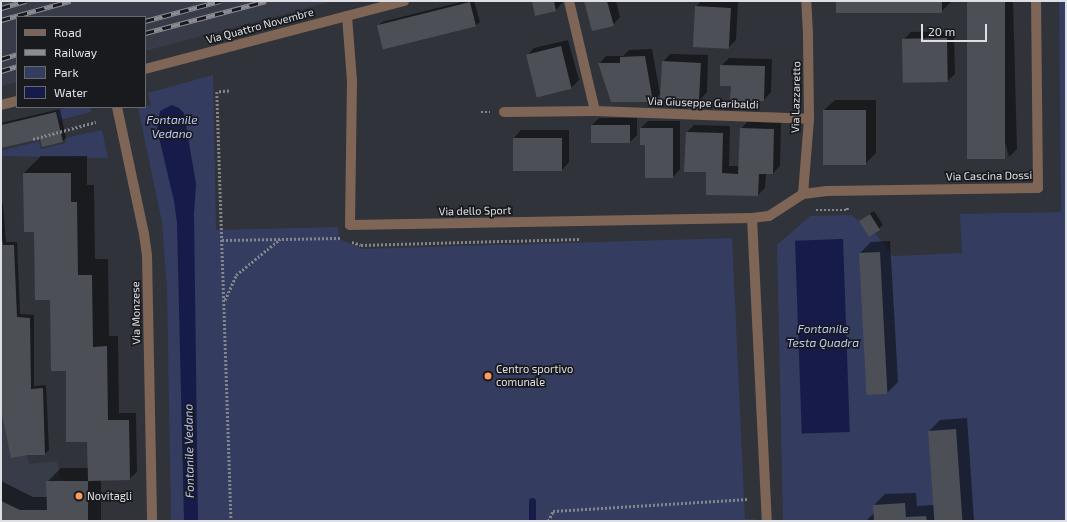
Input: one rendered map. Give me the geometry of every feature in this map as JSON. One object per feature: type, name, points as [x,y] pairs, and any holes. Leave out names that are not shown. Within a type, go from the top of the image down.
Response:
[{"type":"street","name":"Via Quattro Novembre","points":[[146,69],[404,1]]},
{"type":"street","points":[[569,1],[595,111]]},
{"type":"street","name":"Via Lazzaretto","points":[[803,194],[809,119],[806,1]]},
{"type":"street","name":"Via Cascina Dossi","points":[[803,194],[826,191],[1038,188],[1036,1]]},
{"type":"street","name":"Via dello Sport","points":[[346,16],[352,81],[350,225],[752,218],[769,216],[803,194]]},
{"type":"street","points":[[1,105],[16,101]]},
{"type":"street","name":"Via Monzese","points":[[117,108],[144,234],[147,255],[152,521]]},
{"type":"street","name":"Via Giuseppe Garibaldi","points":[[504,112],[595,111],[809,119]]},
{"type":"street","points":[[752,218],[767,521]]},
{"type":"path","points":[[229,91],[217,92],[231,521]]},
{"type":"path","points":[[33,139],[96,122]]},
{"type":"path","points":[[224,302],[236,275],[280,239]]},
{"type":"path","points":[[548,521],[553,511],[766,498]]},
{"type":"shaded area","points":[[1,1],[333,1],[146,51],[146,16],[16,16],[16,82],[1,86]]},
{"type":"shaded area","points":[[1,330],[29,464],[57,461],[61,481],[51,521],[1,516]]},
{"type":"green space","points":[[1059,1],[1066,1],[1066,521],[783,521],[777,245],[810,216],[851,215],[875,233],[893,256],[962,253],[960,214],[1061,212]]},
{"type":"green space","name":"Centro sportivo comunale","points":[[213,75],[216,230],[338,227],[339,239],[363,249],[732,238],[745,519],[754,519],[755,521],[171,521],[167,290],[162,222],[138,108],[146,108],[146,106],[151,105],[148,93]]},
{"type":"green space","points":[[64,108],[90,108],[91,112],[59,120],[57,110]]},
{"type":"green space","points":[[102,130],[108,158],[1,156],[1,151],[39,141],[41,149],[66,143],[65,138]]},
{"type":"water","name":"Fontanile Vedano","points":[[172,105],[179,108],[184,113],[196,184],[194,214],[198,521],[184,521],[177,223],[174,201],[157,129],[160,111]]},
{"type":"water","name":"Fontanile Testa Quadra","points":[[843,239],[850,432],[802,434],[795,241]]},
{"type":"building","points":[[532,1],[554,1],[556,11],[535,16]]},
{"type":"building","points":[[584,1],[607,1],[614,26],[592,31]]},
{"type":"building","points":[[836,1],[942,1],[942,13],[836,13]]},
{"type":"building","points":[[967,1],[1005,1],[1005,159],[967,159]]},
{"type":"building","points":[[470,2],[476,26],[383,49],[377,25]]},
{"type":"building","points":[[695,6],[731,8],[729,49],[693,47]]},
{"type":"building","points":[[947,38],[948,82],[903,83],[902,39]]},
{"type":"building","points":[[561,46],[572,89],[537,97],[526,55]]},
{"type":"building","points":[[645,56],[653,102],[611,102],[598,63],[620,63],[620,57]]},
{"type":"building","points":[[662,61],[701,63],[699,101],[660,99]]},
{"type":"building","points":[[720,65],[765,66],[764,101],[730,101],[731,86],[720,86]]},
{"type":"building","points":[[823,110],[866,110],[866,165],[823,165]]},
{"type":"building","points":[[56,112],[63,142],[42,147],[40,139],[1,148],[1,125]]},
{"type":"building","points":[[591,125],[630,125],[630,143],[591,143]]},
{"type":"building","points":[[640,128],[673,128],[673,178],[645,178],[645,145],[640,145]]},
{"type":"building","points":[[740,128],[774,129],[773,174],[759,174],[758,196],[706,195],[706,172],[684,172],[686,132],[723,133],[722,173],[738,174]]},
{"type":"building","points":[[513,138],[562,138],[562,171],[513,171]]},
{"type":"building","points":[[23,173],[71,173],[71,202],[77,202],[78,275],[92,275],[93,347],[107,346],[108,420],[129,420],[130,480],[88,481],[87,442],[66,442],[66,371],[51,371],[50,300],[35,300],[34,232],[24,232]]},
{"type":"building","points":[[870,214],[880,230],[869,237],[859,221]]},
{"type":"building","points":[[1,234],[3,245],[14,245],[17,317],[30,318],[31,389],[43,388],[45,455],[27,455],[11,458],[1,409]]},
{"type":"building","points":[[880,252],[887,394],[866,395],[859,253]]},
{"type":"building","points":[[956,429],[962,521],[934,521],[928,431]]},
{"type":"building","points":[[46,481],[88,481],[88,521],[1,521],[1,501],[20,510],[47,510]]},
{"type":"building","points":[[905,503],[906,517],[926,516],[927,521],[874,521],[873,505]]},
{"type":"waterway","points":[[532,501],[532,521]]},
{"type":"railway","points":[[1,8],[26,1]]},
{"type":"railway","points":[[1,20],[70,1]]},
{"type":"railway","points":[[146,21],[220,1]]},
{"type":"railway","points":[[146,33],[266,1]]},
{"type":"railway","points":[[1,59],[16,54]]},
{"type":"railway","points":[[1,71],[16,66]]},
{"type":"place","name":"Centro sportivo comunale","points":[[488,376]]},
{"type":"place","name":"Novitagli","points":[[79,496]]}]
